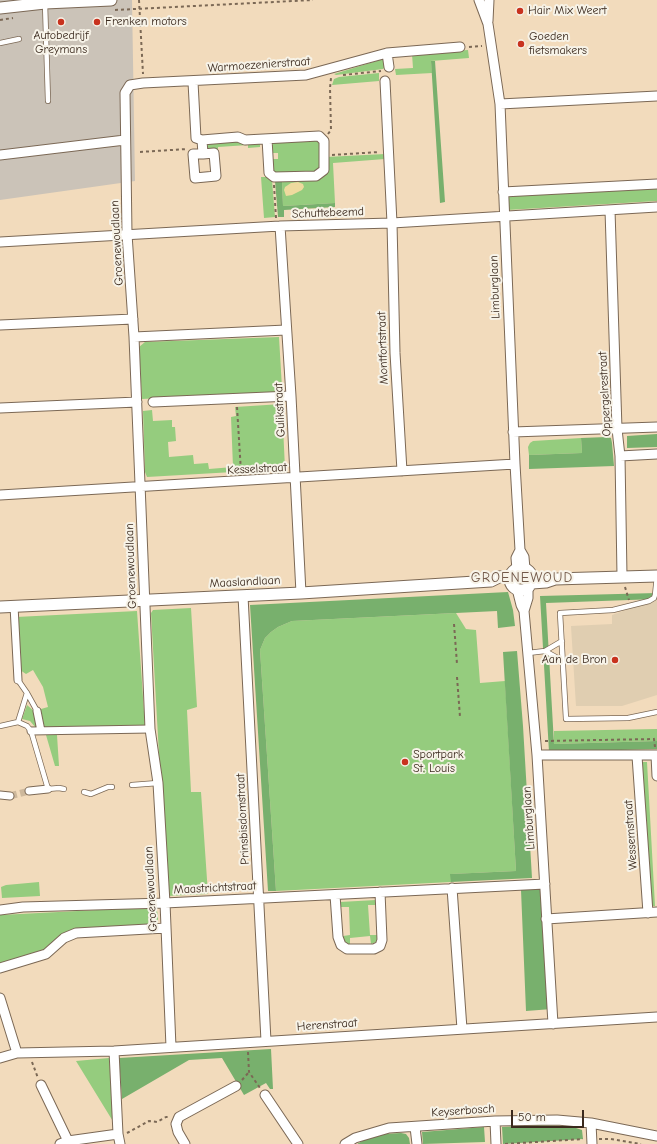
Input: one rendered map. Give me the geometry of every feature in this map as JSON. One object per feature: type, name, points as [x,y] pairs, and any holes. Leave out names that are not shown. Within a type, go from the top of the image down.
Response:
[{"type":"street","name":"Limburglaan","points":[[479,0],[488,24]]},
{"type":"street","name":"Limburglaan","points":[[489,0],[488,24],[500,104],[513,432],[520,550],[524,557],[521,604],[524,611],[535,741],[553,1024]]},
{"type":"street","points":[[3,5],[45,2],[107,3]]},
{"type":"street","name":"Warmoezenierstraat","points":[[130,85],[143,83],[193,82],[306,75],[388,54],[460,47]]},
{"type":"street","points":[[388,54],[389,67]]},
{"type":"street","name":"Montfortstraat","points":[[385,81],[392,223],[395,353],[402,471]]},
{"type":"street","points":[[193,82],[199,139],[203,154]]},
{"type":"street","name":"Groenewoudlaan","points":[[130,85],[125,93],[127,234],[134,337],[150,729],[158,783],[171,1047]]},
{"type":"street","points":[[500,104],[657,96]]},
{"type":"street","points":[[199,139],[238,137],[245,140],[319,136],[324,141],[324,170],[316,176],[274,178],[269,173],[267,139]]},
{"type":"street","points":[[0,156],[125,140]]},
{"type":"street","points":[[503,192],[657,184]]},
{"type":"street","name":"Schuttebeemd","points":[[0,242],[280,226],[392,223],[657,207]]},
{"type":"street","name":"Oppergelrestraat","points":[[610,210],[617,429],[620,456],[622,576]]},
{"type":"street","name":"Gulikstraat","points":[[280,226],[291,396],[301,593]]},
{"type":"street","points":[[0,325],[133,319]]},
{"type":"street","points":[[134,337],[286,330]]},
{"type":"street","points":[[153,402],[291,396]]},
{"type":"street","points":[[0,408],[137,402]]},
{"type":"street","points":[[513,432],[657,427]]},
{"type":"street","points":[[620,456],[657,454]]},
{"type":"street","name":"Kesselstraat","points":[[0,495],[515,464]]},
{"type":"street","name":"Maaslandlaan","points":[[0,607],[301,593],[491,581],[499,577],[522,579],[545,575],[555,579],[657,576]]},
{"type":"street","name":"Prinsbisdomstraat","points":[[243,596],[266,1041]]},
{"type":"street","points":[[14,606],[18,680]]},
{"type":"street","points":[[37,711],[41,731]]},
{"type":"street","points":[[32,731],[150,729]]},
{"type":"street","points":[[536,755],[656,756],[657,776]]},
{"type":"street","name":"Wessemstraat","points":[[637,756],[652,912]]},
{"type":"street","points":[[29,791],[48,789]]},
{"type":"street","points":[[0,795],[10,796]]},
{"type":"street","name":"Maastrichtstraat","points":[[0,910],[23,907],[165,903],[545,884]]},
{"type":"street","points":[[452,888],[462,1029]]},
{"type":"street","points":[[334,895],[338,937],[341,945],[347,949],[374,949],[380,946],[382,940],[380,892]]},
{"type":"street","points":[[546,919],[652,912]]},
{"type":"street","points":[[0,968],[46,954],[64,938],[76,933],[166,928]]},
{"type":"street","points":[[0,998],[17,1053]]},
{"type":"street","name":"Herenstraat","points":[[0,1058],[17,1053],[114,1051],[657,1017]]},
{"type":"street","points":[[114,1051],[118,1134],[120,1144]]},
{"type":"street","points":[[41,1085],[64,1143],[118,1134]]},
{"type":"street","points":[[185,1144],[178,1132],[176,1124],[179,1117],[236,1086]]},
{"type":"street","points":[[265,1095],[298,1144]]},
{"type":"street","name":"Keyserbosch","points":[[344,1144],[355,1138],[389,1128],[495,1121],[557,1120],[591,1123],[657,1136]]},
{"type":"street","points":[[495,1121],[496,1144]]},
{"type":"street","points":[[591,1123],[592,1142]]},
{"type":"street","points":[[415,1127],[417,1144]]},
{"type":"lane","points":[[45,2],[48,101]]},
{"type":"lane","points":[[0,43],[19,39]]},
{"type":"lane","points":[[657,576],[657,590],[654,598],[631,606],[613,610],[560,613],[566,719],[628,718],[657,712]]},
{"type":"lane","points":[[528,653],[545,652],[562,641]]},
{"type":"lane","points":[[545,652],[563,661]]},
{"type":"lane","points":[[18,680],[37,711]]},
{"type":"lane","points":[[18,722],[27,693]]},
{"type":"lane","points":[[0,726],[18,722],[27,726],[32,731],[48,789],[64,789]]},
{"type":"lane","points":[[132,785],[158,783]]},
{"type":"lane","points":[[84,792],[91,794],[108,787],[112,787]]},
{"type":"path","points":[[139,0],[143,83]]},
{"type":"path","points":[[107,3],[140,10],[313,0]]},
{"type":"path","points":[[0,20],[14,18]]},
{"type":"path","points":[[460,47],[491,46]]},
{"type":"path","points":[[324,141],[331,130],[331,77]]},
{"type":"path","points":[[140,152],[189,149],[189,142],[199,139]]},
{"type":"path","points":[[324,155],[388,152]]},
{"type":"path","points":[[274,178],[276,218],[280,226]]},
{"type":"path","points":[[236,398],[242,481]]},
{"type":"path","points":[[622,576],[631,606]]},
{"type":"path","points":[[454,624],[457,664]]},
{"type":"path","points":[[457,677],[460,717]]},
{"type":"path","points":[[535,741],[654,739]]},
{"type":"path","points":[[248,1043],[249,1072],[265,1095]]},
{"type":"path","points":[[28,1053],[41,1085]]},
{"type":"path","points":[[118,1134],[128,1133],[149,1121],[156,1122],[166,1117],[179,1117]]},
{"type":"path","points":[[504,1144],[592,1142],[611,1139],[641,1144]]},
{"type":"shaded area","points":[[0,0],[132,0],[135,181],[0,200]]},
{"type":"shaded area","name":"Aan de Bron","points":[[657,599],[657,695],[622,706],[576,706],[571,626],[612,624],[612,615]]},
{"type":"green space","points":[[468,50],[469,58],[431,61],[432,73],[396,75],[395,69],[413,68],[412,54]]},
{"type":"green space","points":[[384,59],[385,67],[383,69],[334,74]]},
{"type":"green space","points":[[431,61],[435,61],[445,202],[440,203]]},
{"type":"green space","points":[[379,73],[379,81],[332,85],[334,79],[339,77]]},
{"type":"green space","points":[[317,139],[322,143],[322,168],[315,173],[277,175],[272,172],[271,159],[278,159],[278,153],[271,153],[271,147],[274,141]]},
{"type":"green space","points":[[238,140],[260,142],[260,147],[248,148],[248,145],[218,147],[218,149],[209,150],[207,148],[207,143]]},
{"type":"green space","points":[[385,154],[385,159],[333,163],[335,203],[283,206],[282,181],[316,179],[326,157]]},
{"type":"green space","points":[[261,177],[269,177],[272,180],[275,217],[264,218]]},
{"type":"green space","points":[[275,181],[282,181],[283,206],[335,203],[335,207],[284,210],[284,217],[278,217]]},
{"type":"green space","points":[[657,187],[657,201],[507,210],[507,196]]},
{"type":"green space","points":[[279,337],[282,388],[278,392],[142,399],[139,347],[145,342]]},
{"type":"green space","points":[[282,404],[285,469],[147,477],[145,472],[143,411],[152,410],[153,421],[172,420],[172,427],[175,427],[176,441],[168,442],[169,457],[193,455],[194,464],[208,463],[209,469],[233,467],[231,417],[236,416],[235,407]]},
{"type":"green space","points":[[657,434],[657,447],[627,448],[627,436]]},
{"type":"green space","points":[[581,438],[582,453],[529,455],[528,447],[533,441]]},
{"type":"green space","points":[[581,438],[611,438],[614,466],[529,469],[529,455],[582,453]]},
{"type":"green space","points":[[508,592],[513,610],[515,626],[498,628],[497,611],[292,621],[278,627],[265,638],[260,650],[276,891],[268,891],[250,605]]},
{"type":"green space","points":[[657,593],[657,599],[546,603],[554,744],[657,741],[657,749],[549,752],[540,596]]},
{"type":"green space","points":[[191,608],[197,707],[187,710],[191,792],[201,792],[208,894],[167,896],[151,613],[153,610]]},
{"type":"green space","points":[[137,611],[145,726],[36,728],[30,721],[22,719],[27,705],[34,711],[48,707],[43,687],[33,670],[26,674],[20,670],[16,617]]},
{"type":"green space","points":[[456,613],[466,629],[476,630],[480,683],[505,681],[516,871],[451,874],[451,882],[276,891],[260,650],[265,638],[278,627],[292,621]]},
{"type":"green space","points":[[517,651],[532,878],[451,882],[450,874],[516,871],[503,652]]},
{"type":"green space","points":[[657,729],[657,741],[554,744],[554,731]]},
{"type":"green space","points":[[46,735],[57,735],[59,766],[55,766]]},
{"type":"green space","points":[[639,762],[647,762],[655,906],[647,906]]},
{"type":"green space","points":[[39,882],[40,896],[2,898],[1,887],[6,885]]},
{"type":"green space","points":[[540,889],[552,1009],[526,1011],[521,890]]},
{"type":"green space","points":[[376,900],[376,905],[368,905],[370,935],[378,935],[376,942],[371,944],[370,936],[350,938],[350,945],[344,943],[343,936],[350,935],[349,907],[340,907],[340,902]]},
{"type":"green space","points":[[156,907],[158,923],[66,933],[41,952],[0,963],[0,915]]},
{"type":"green space","points":[[271,1049],[273,1089],[270,1089],[266,1083],[244,1095],[222,1058],[189,1060],[122,1099],[119,1058]]},
{"type":"green space","points":[[109,1058],[114,1123],[76,1061]]},
{"type":"green space","points":[[537,1125],[570,1126],[582,1130],[583,1139],[503,1144],[502,1127]]},
{"type":"green space","points":[[484,1127],[485,1142],[423,1144],[422,1132]]},
{"type":"green space","points":[[383,1134],[406,1134],[409,1138],[410,1144],[357,1144],[366,1139]]},
{"type":"sand","points":[[298,182],[303,184],[304,187],[302,190],[286,196],[284,190],[285,187],[291,183]]},
{"type":"tunnel","points":[[10,796],[29,791]]},
{"type":"place","name":"Hair Mix Weert","points":[[520,11]]},
{"type":"place","name":"Autobedrijf Greymans","points":[[61,22]]},
{"type":"place","name":"Frenken motors","points":[[97,22]]},
{"type":"place","name":"Goeden fietsmakers","points":[[521,44]]},
{"type":"place","name":"Aan de Bron","points":[[615,660]]},
{"type":"place","name":"Sportpark St. Louis","points":[[405,762]]},
{"type":"district","name":"GROENEWOUD","points":[[522,578]]}]
